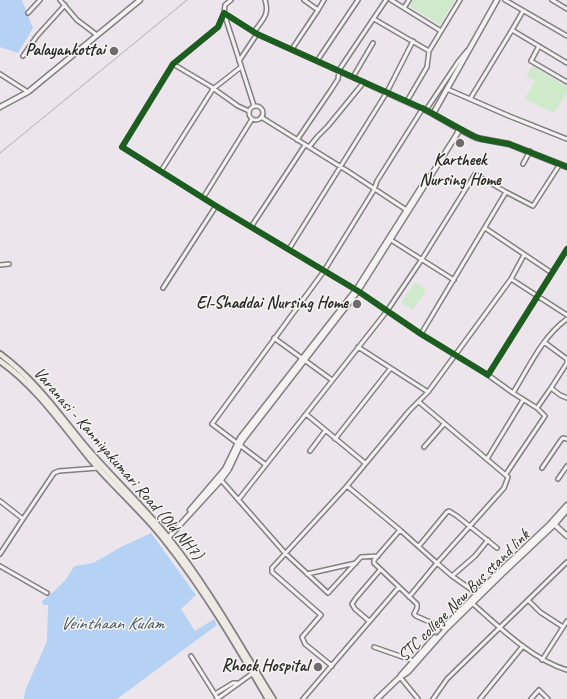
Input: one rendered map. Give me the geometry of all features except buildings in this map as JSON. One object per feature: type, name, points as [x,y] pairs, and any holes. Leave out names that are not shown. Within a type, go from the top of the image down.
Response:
[{"type":"main road","name":"Varanasi - Kanniyakumari Road (Old NH7)","points":[[0,354],[30,379],[100,467]]},
{"type":"main road","name":"Varanasi - Kanniyakumari Road (Old NH7)","points":[[0,361],[15,372],[32,388],[100,467],[166,538],[212,598],[272,699]]},
{"type":"main road","name":"Varanasi - Kanniyakumari Road (Old NH7)","points":[[166,538],[222,621],[268,699]]},
{"type":"street","points":[[28,14],[40,0]]},
{"type":"street","points":[[60,0],[77,20],[97,35]]},
{"type":"street","points":[[0,107],[28,92],[140,0]]},
{"type":"street","points":[[231,0],[225,5],[218,27],[173,64],[122,147],[250,227],[357,290],[537,408],[545,416],[506,474]]},
{"type":"street","points":[[239,61],[267,13],[268,7],[265,0]]},
{"type":"street","points":[[304,0],[318,10]]},
{"type":"street","points":[[292,49],[324,0]]},
{"type":"street","points":[[317,61],[358,0]]},
{"type":"street","points":[[297,140],[338,79],[339,70],[386,0]]},
{"type":"street","points":[[391,0],[441,31]]},
{"type":"street","points":[[404,8],[409,0]]},
{"type":"street","points":[[407,101],[427,67],[429,50],[460,0]]},
{"type":"street","points":[[433,114],[497,0]]},
{"type":"street","points":[[505,0],[567,36]]},
{"type":"street","points":[[553,0],[567,9]]},
{"type":"street","points":[[23,56],[36,36],[65,5]]},
{"type":"street","points":[[470,99],[524,11]]},
{"type":"street","points":[[224,12],[256,33],[424,109],[477,138],[505,142],[567,167]]},
{"type":"street","points":[[224,12],[254,106]]},
{"type":"street","points":[[374,19],[429,50]]},
{"type":"street","points":[[512,30],[567,63]]},
{"type":"street","points":[[289,249],[387,92],[413,41]]},
{"type":"street","points":[[353,77],[373,43]]},
{"type":"street","points":[[539,46],[531,61],[567,82]]},
{"type":"street","points":[[266,465],[212,424],[324,271],[374,190],[377,181],[424,109],[458,62],[471,47]]},
{"type":"street","points":[[173,64],[238,106],[249,111]]},
{"type":"street","points":[[161,171],[213,89],[241,67]]},
{"type":"street","points":[[0,74],[28,92]]},
{"type":"street","points":[[309,147],[364,82]]},
{"type":"street","points":[[447,89],[509,116],[566,138]]},
{"type":"street","points":[[249,111],[254,106]]},
{"type":"street","points":[[254,106],[261,108],[263,112],[261,117]]},
{"type":"street","points":[[249,111],[252,119]]},
{"type":"street","points":[[261,117],[408,211]]},
{"type":"street","points":[[252,119],[258,119],[261,117]]},
{"type":"street","points":[[203,198],[252,119]]},
{"type":"street","points":[[357,290],[459,129]]},
{"type":"street","points":[[250,227],[305,145]]},
{"type":"street","points":[[523,164],[530,151]]},
{"type":"street","points":[[239,500],[387,311],[422,259],[475,174],[533,206],[560,164]]},
{"type":"street","points":[[422,334],[506,192]]},
{"type":"street","points":[[163,288],[216,206]]},
{"type":"street","points":[[166,538],[222,474],[238,445],[357,290],[391,240],[408,211]]},
{"type":"street","points":[[485,228],[552,273]]},
{"type":"street","points":[[391,240],[454,280]]},
{"type":"street","points":[[488,375],[567,249]]},
{"type":"street","points":[[332,666],[305,644],[302,638],[321,615],[272,572],[274,565],[347,486],[409,411],[428,392],[511,279],[524,255]]},
{"type":"street","points":[[0,265],[8,264]]},
{"type":"street","points":[[511,279],[567,314]]},
{"type":"street","points":[[513,393],[544,342],[556,327],[567,319]]},
{"type":"street","points":[[274,338],[332,380]]},
{"type":"street","points":[[537,408],[567,364],[567,359],[544,342]]},
{"type":"street","points":[[358,347],[390,369],[428,392]]},
{"type":"street","points":[[335,439],[390,369]]},
{"type":"street","points":[[551,388],[567,398]]},
{"type":"street","points":[[487,459],[523,400]]},
{"type":"street","points":[[409,596],[504,488],[508,477],[419,402]]},
{"type":"street","points":[[306,414],[365,463]]},
{"type":"street","points":[[424,447],[444,424]]},
{"type":"street","points":[[310,451],[325,431]]},
{"type":"street","points":[[542,468],[561,440],[563,438],[567,439]]},
{"type":"street","points":[[166,538],[221,480],[229,469],[238,445]]},
{"type":"street","points":[[558,479],[567,466]]},
{"type":"street","points":[[0,554],[54,473],[59,471],[100,467]]},
{"type":"street","points":[[221,480],[285,553],[328,593],[361,557],[378,556]]},
{"type":"street","points":[[347,486],[419,546],[452,576],[479,595],[400,677],[418,699]]},
{"type":"street","points":[[0,501],[23,518]]},
{"type":"street","points":[[567,505],[553,523],[567,536]]},
{"type":"street","name":"STC college New Bus stand link","points":[[377,699],[400,677],[408,672],[445,629],[567,510]]},
{"type":"street","points":[[419,546],[447,512],[452,512],[497,548]]},
{"type":"street","points":[[400,530],[373,561],[380,570],[417,604],[414,614],[416,616],[445,629]]},
{"type":"street","points":[[452,576],[475,556],[488,540]]},
{"type":"street","points":[[433,699],[446,679],[567,562]]},
{"type":"street","points":[[307,574],[356,563]]},
{"type":"street","points":[[0,566],[47,593]]},
{"type":"street","points":[[369,621],[355,609],[352,604],[380,570]]},
{"type":"street","points":[[303,699],[399,587]]},
{"type":"street","points":[[528,600],[540,612],[563,627]]},
{"type":"street","points":[[472,604],[500,628],[542,660],[567,670]]},
{"type":"street","points":[[542,660],[567,622]]},
{"type":"street","points":[[374,646],[414,661]]},
{"type":"street","points":[[480,699],[523,646]]},
{"type":"street","points":[[191,656],[218,699],[235,687],[237,683]]},
{"type":"street","points":[[214,694],[234,683],[237,683],[253,673]]},
{"type":"street","points":[[531,699],[539,690],[548,699]]},
{"type":"green space","points":[[412,0],[455,0],[440,25],[409,6]]},
{"type":"green space","points":[[532,66],[567,87],[567,93],[554,113],[524,99],[535,81],[526,76]]},
{"type":"green space","points":[[415,282],[426,290],[413,310],[401,303]]},
{"type":"water","points":[[0,0],[22,0],[33,28],[18,53],[0,47]]},
{"type":"water","name":"Veinthaan Kulam","points":[[151,533],[196,595],[181,609],[195,631],[214,619],[217,625],[117,699],[24,699],[25,691],[47,641],[48,605],[43,605],[42,601],[61,585],[74,566],[93,563],[121,547]]},
{"type":"railway","points":[[0,153],[187,0]]},
{"type":"cycle path","points":[[567,167],[509,144],[473,136],[426,110],[257,34],[224,13],[218,27],[173,64],[122,147],[216,206],[358,291],[421,334],[488,375],[567,249]]},
{"type":"place","name":"Palayankottai","points":[[114,51]]},
{"type":"place","name":"Kartheek Nursing Home","points":[[460,143]]},
{"type":"place","name":"El-Shaddai Nursing Home","points":[[357,304]]},
{"type":"place","name":"Rhock Hospital","points":[[318,667]]}]
